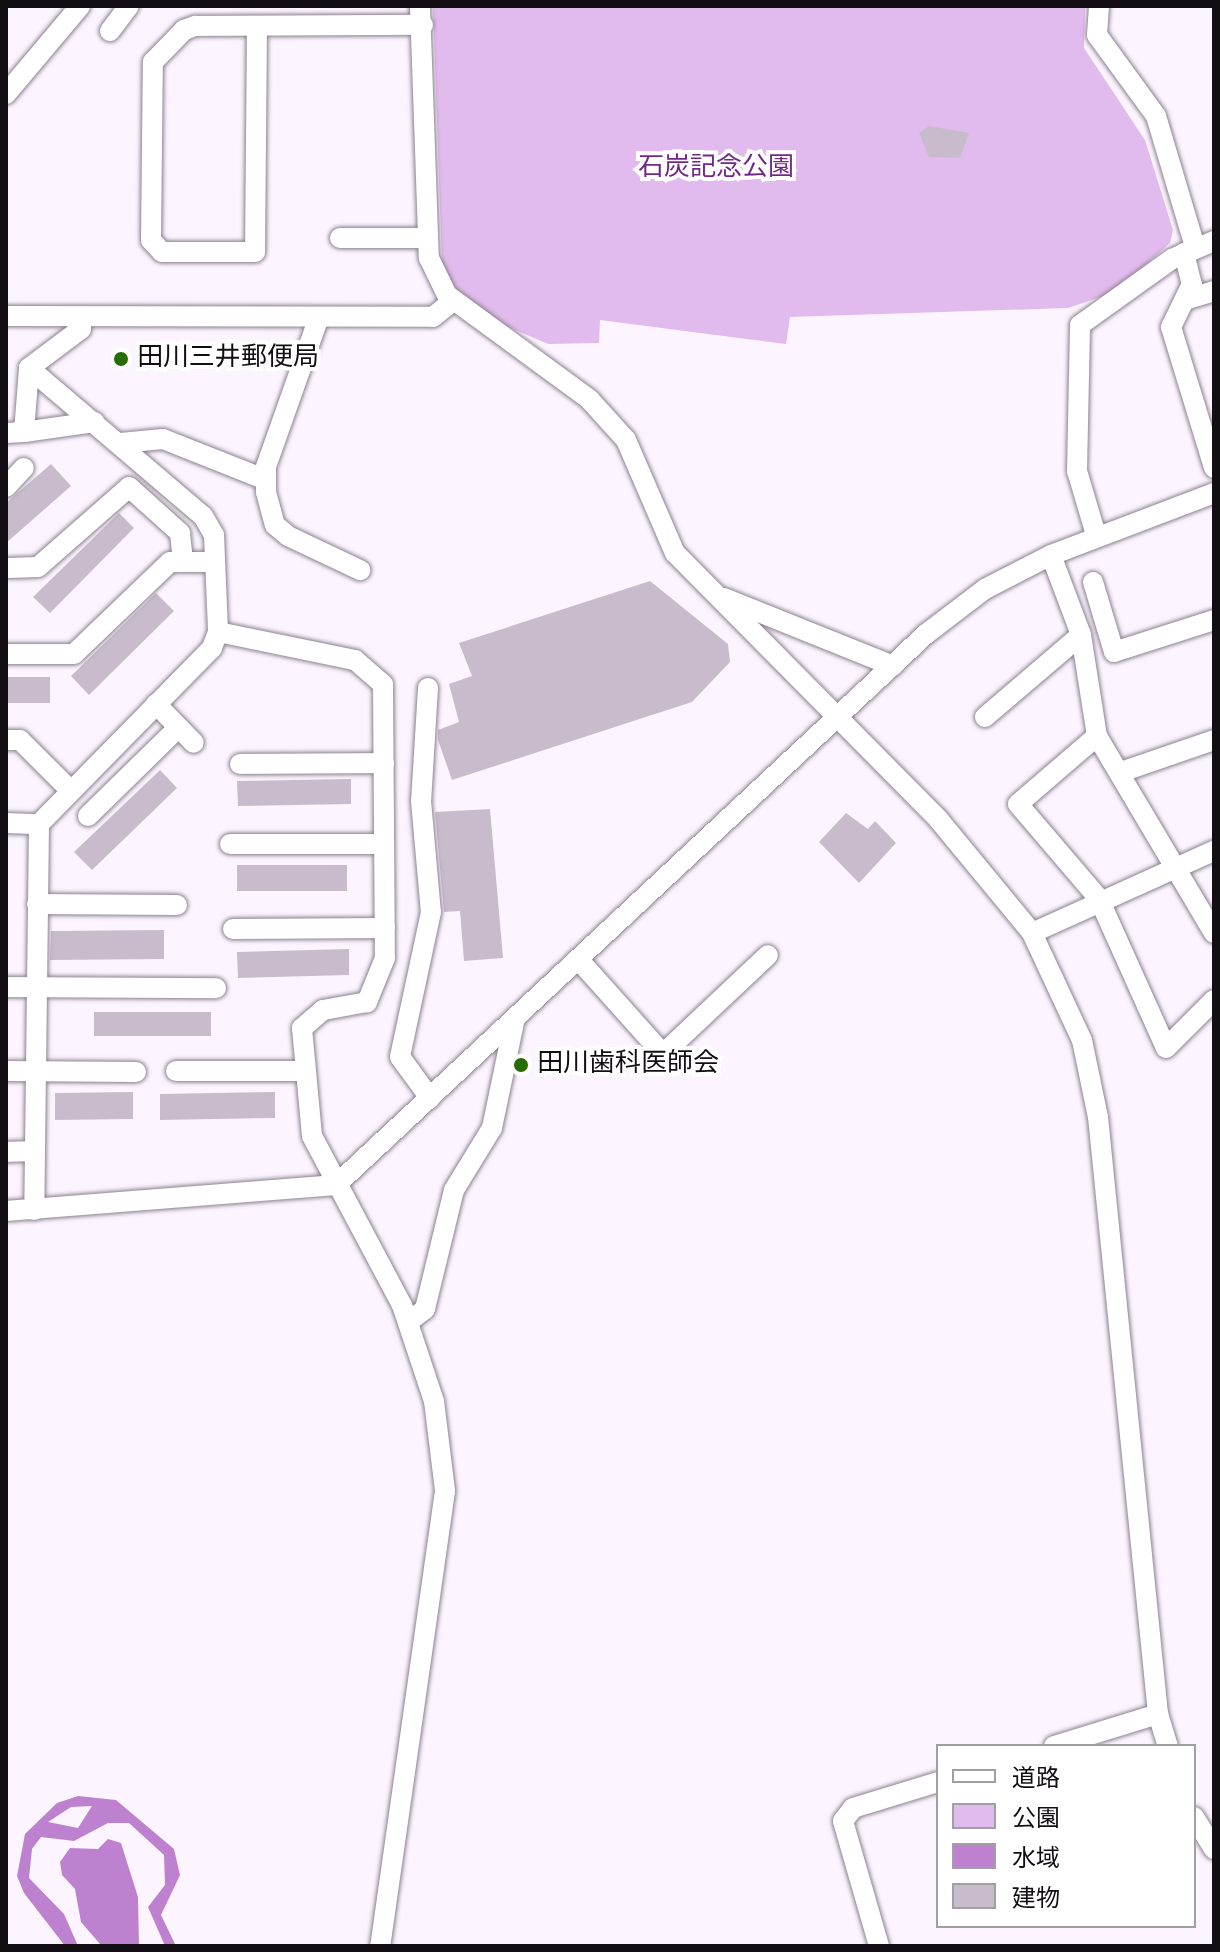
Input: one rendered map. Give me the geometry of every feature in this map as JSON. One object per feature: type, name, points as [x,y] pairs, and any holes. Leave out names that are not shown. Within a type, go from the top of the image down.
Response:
[{"type":"street","points":[[6,94],[80,6]]},
{"type":"street","points":[[110,31],[129,6]]},
{"type":"street","points":[[1099,6],[1097,35],[1156,116],[1198,247],[1188,299]]},
{"type":"street","points":[[257,26],[255,252],[162,252],[151,240],[153,62],[184,30],[421,15],[429,258],[453,301],[589,399],[626,440],[675,553],[842,716],[1032,933],[1082,1040],[1098,1117],[1158,1714],[1167,1744]]},
{"type":"street","points":[[340,238],[428,238]]},
{"type":"street","points":[[1096,535],[1077,471],[1080,325],[1198,247]]},
{"type":"street","points":[[1214,291],[1175,305],[1171,327],[1214,468]]},
{"type":"street","points":[[6,316],[433,317],[453,301]]},
{"type":"street","points":[[81,317],[81,329],[29,368],[15,432],[94,422]]},
{"type":"street","points":[[319,317],[264,479],[275,525],[360,570]]},
{"type":"street","points":[[29,368],[203,516],[214,535],[218,632],[212,648],[39,824],[33,1071],[34,1210]]},
{"type":"street","points":[[120,443],[163,439],[264,479]]},
{"type":"street","points":[[6,487],[24,468]]},
{"type":"street","points":[[7,567],[38,567],[129,487],[180,533],[183,562]]},
{"type":"street","points":[[6,1211],[336,1185],[893,666],[985,589],[1096,535],[1212,500]]},
{"type":"street","points":[[1051,555],[1081,635],[1097,736],[1177,865],[1214,933]]},
{"type":"street","points":[[6,654],[74,654],[170,562],[215,562]]},
{"type":"street","points":[[1093,582],[1114,652],[1214,620]]},
{"type":"street","points":[[716,595],[893,666]]},
{"type":"street","points":[[218,632],[371,667],[383,684],[385,928],[376,991],[357,1008],[323,1010],[302,1028],[303,1071],[312,1136],[408,1322],[434,1401],[445,1491],[380,1946]]},
{"type":"street","points":[[985,717],[1081,635]]},
{"type":"street","points":[[428,688],[421,801],[431,912],[400,1057],[430,1098]]},
{"type":"street","points":[[156,704],[194,743]]},
{"type":"street","points":[[88,816],[179,727]]},
{"type":"street","points":[[1097,736],[1018,804],[1099,899],[1166,1048],[1214,1000]]},
{"type":"street","points":[[6,740],[20,740],[71,791]]},
{"type":"street","points":[[1121,772],[1214,740]]},
{"type":"street","points":[[240,764],[384,763]]},
{"type":"street","points":[[6,823],[39,824]]},
{"type":"street","points":[[230,844],[384,844]]},
{"type":"street","points":[[1032,933],[1099,899],[1214,851]]},
{"type":"street","points":[[37,904],[177,905]]},
{"type":"street","points":[[233,929],[385,928]]},
{"type":"street","points":[[578,959],[663,1054],[768,955]]},
{"type":"street","points":[[6,987],[216,988]]},
{"type":"street","points":[[408,1322],[425,1309],[454,1190],[492,1128],[515,1018]]},
{"type":"street","points":[[6,1071],[136,1072]]},
{"type":"street","points":[[176,1071],[303,1071]]},
{"type":"street","points":[[6,1152],[32,1151]]},
{"type":"street","points":[[1060,1744],[1158,1714]]},
{"type":"street","points":[[879,1946],[843,1821],[853,1808],[936,1783]]},
{"type":"street","points":[[1196,1820],[1214,1849]]},
{"type":"green space","name":"石炭記念公園","points":[[433,6],[1085,6],[1084,48],[1145,140],[1173,230],[1170,243],[1115,292],[1068,308],[790,317],[786,344],[600,320],[599,343],[548,344],[488,318],[451,286],[442,265]]},
{"type":"water","points":[[78,1796],[116,1800],[174,1849],[180,1875],[161,1915],[176,1946],[165,1946],[148,1907],[165,1885],[164,1855],[129,1823],[108,1823],[74,1841],[41,1837],[32,1849],[29,1878],[64,1914],[78,1946],[65,1946],[24,1893],[17,1876],[25,1834],[57,1803]],"holes":[[[92,1806],[78,1828],[48,1822],[71,1807]]]},
{"type":"water","points":[[108,1839],[121,1843],[138,1897],[139,1946],[100,1944],[81,1922],[75,1889],[62,1875],[60,1862],[70,1848],[98,1849]]},
{"type":"building","points":[[929,126],[969,133],[960,158],[929,157],[919,133]]},
{"type":"building","points":[[51,464],[71,486],[6,543],[6,503]]},
{"type":"building","points":[[119,513],[134,528],[50,613],[33,597]]},
{"type":"building","points":[[650,581],[728,644],[730,662],[692,702],[452,780],[438,740],[438,730],[459,722],[449,684],[472,676],[459,643]]},
{"type":"building","points":[[156,593],[174,611],[89,695],[71,676]]},
{"type":"building","points":[[6,677],[50,677],[50,703],[6,703]]},
{"type":"building","points":[[160,770],[177,788],[92,870],[74,852]]},
{"type":"building","points":[[351,779],[351,804],[238,806],[237,781]]},
{"type":"building","points":[[490,809],[503,958],[464,961],[460,911],[444,912],[435,812]]},
{"type":"building","points":[[846,813],[868,829],[875,821],[896,843],[859,883],[819,842]]},
{"type":"building","points":[[237,865],[347,865],[347,891],[237,891]]},
{"type":"building","points":[[164,930],[164,959],[50,960],[51,931]]},
{"type":"building","points":[[349,949],[349,975],[238,978],[237,952]]},
{"type":"building","points":[[94,1012],[211,1012],[211,1036],[94,1036]]},
{"type":"building","points":[[133,1092],[133,1119],[55,1120],[55,1093]]},
{"type":"building","points":[[275,1092],[275,1118],[160,1120],[160,1094]]},
{"type":"place","name":"田川三井郵便局","points":[[121,359]]},
{"type":"place","name":"田川歯科医師会","points":[[521,1065]]}]
